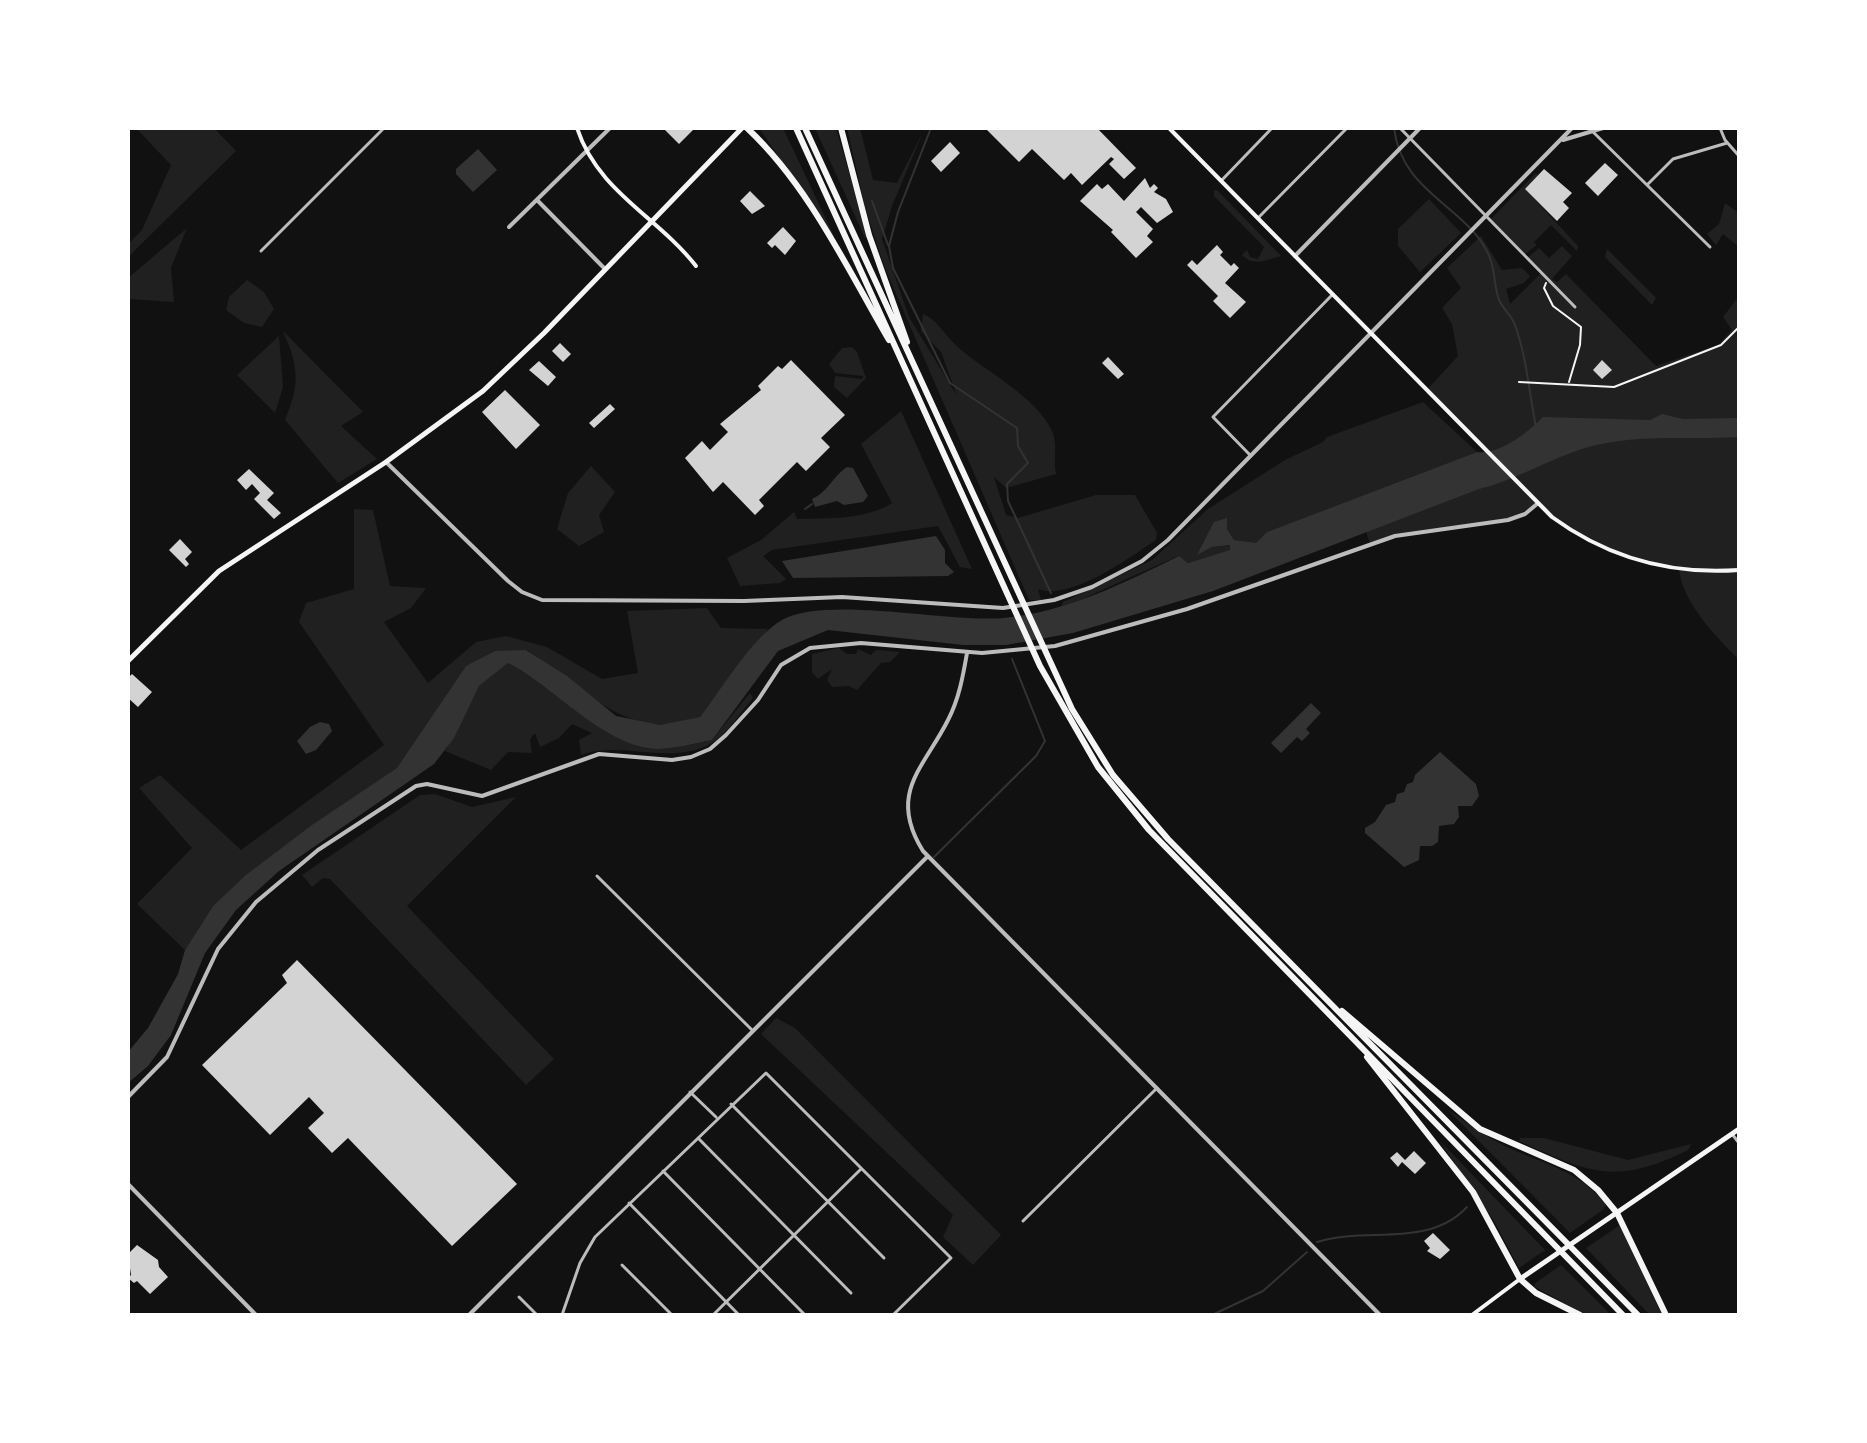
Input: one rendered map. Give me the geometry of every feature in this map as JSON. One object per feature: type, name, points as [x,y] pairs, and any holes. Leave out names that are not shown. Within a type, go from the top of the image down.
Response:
[{"type":"highway","points":[[744,128],[766,145],[818,220],[908,372]]},
{"type":"highway","points":[[796,128],[1002,586],[1040,666],[1088,752],[1125,803],[1623,1315]]},
{"type":"highway","points":[[805,128],[1052,665],[1092,744],[1130,797],[1638,1315]]},
{"type":"highway","points":[[841,128],[869,235],[927,394]]},
{"type":"highway","points":[[1324,996],[1463,1117],[1509,1144],[1574,1170],[1598,1190],[1617,1213],[1666,1315]]},
{"type":"highway","points":[[1327,1011],[1453,1164],[1473,1192],[1520,1279],[1536,1293],[1580,1315]]},
{"type":"main road","points":[[577,128],[605,180],[696,266]]},
{"type":"main road","points":[[128,661],[219,571],[386,462],[483,391],[744,128]]},
{"type":"main road","points":[[1169,128],[1537,504],[1576,534],[1625,557],[1679,570],[1739,570]]},
{"type":"main road","points":[[1472,1315],[1739,1129]]},
{"type":"street","points":[[261,251],[384,128]]},
{"type":"street","points":[[509,227],[610,128]]},
{"type":"street","points":[[1221,181],[1272,128]]},
{"type":"street","points":[[1258,218],[1347,128]]},
{"type":"street","points":[[1400,128],[1575,307]]},
{"type":"street","points":[[1295,256],[1420,128]]},
{"type":"street","points":[[386,462],[508,581],[538,600],[886,599],[1003,608],[1072,595],[1122,573],[1160,548],[1572,128]]},
{"type":"street","points":[[1559,141],[1603,128]]},
{"type":"street","points":[[1720,128],[1727,143],[1739,156]]},
{"type":"street","points":[[1591,130],[1710,247]]},
{"type":"street","points":[[1648,184],[1673,159],[1727,143]]},
{"type":"street","points":[[537,200],[605,270]]},
{"type":"street","points":[[1250,455],[1213,417],[1333,295]]},
{"type":"street","points":[[128,1097],[167,1057],[218,949],[256,902],[318,850],[409,789],[427,784],[460,794],[489,795],[599,754],[672,760],[691,757],[710,749],[726,735],[758,700],[781,665],[801,651],[843,643],[967,653],[1001,652],[1069,643],[1187,609],[1370,544],[1423,530],[1508,520],[1525,514],[1537,504]]},
{"type":"street","points":[[967,653],[950,717],[918,765],[910,786],[911,823],[927,857],[1380,1315]]},
{"type":"street","points":[[469,1315],[927,857]]},
{"type":"street","points":[[597,876],[752,1030]]},
{"type":"street","points":[[562,1315],[585,1253],[629,1203],[764,1073],[951,1258],[893,1315]]},
{"type":"street","points":[[1023,1221],[1157,1088]]},
{"type":"street","points":[[690,1092],[717,1118]]},
{"type":"street","points":[[731,1104],[884,1258]]},
{"type":"street","points":[[1732,1134],[1739,1143]]},
{"type":"street","points":[[698,1138],[851,1293]]},
{"type":"street","points":[[713,1315],[862,1168]]},
{"type":"street","points":[[663,1171],[805,1315]]},
{"type":"street","points":[[128,1184],[256,1315]]},
{"type":"street","points":[[629,1203],[739,1315]]},
{"type":"street","points":[[622,1265],[672,1315]]},
{"type":"street","points":[[519,1297],[537,1315]]},
{"type":"path","points":[[1549,280],[1544,288],[1553,306],[1579,323],[1582,332],[1569,383]]},
{"type":"path","points":[[1519,382],[1614,387],[1721,345],[1739,327]]},
{"type":"shaded area","points":[[136,128],[214,128],[236,151],[128,257],[128,244],[142,230],[171,165]]},
{"type":"shaded area","points":[[759,128],[783,128],[833,237]]},
{"type":"shaded area","points":[[815,128],[836,128],[868,238],[865,238]]},
{"type":"shaded area","points":[[847,128],[860,128],[873,180],[897,183],[923,132],[892,206],[882,239],[909,317],[957,396],[941,352],[921,331],[923,314],[933,320],[959,348],[1023,396],[1045,418],[1052,431],[1056,474],[1006,488],[994,477],[1006,515],[1018,518],[1096,495],[1135,495],[1157,533],[1156,540],[1083,584],[1051,591],[1038,589],[1041,600],[1029,600],[884,266],[865,207]]},
{"type":"shaded area","points":[[478,149],[497,170],[473,192],[456,174],[456,169]]},
{"type":"shaded area","points":[[1536,173],[1538,175],[1525,189],[1578,246],[1577,251],[1551,225],[1534,242],[1537,245],[1524,255],[1490,220]]},
{"type":"shaded area","points":[[1214,190],[1281,256],[1256,262],[1242,255],[1247,250],[1250,257],[1258,259],[1264,247],[1214,196]]},
{"type":"shaded area","points":[[1429,199],[1461,233],[1420,272],[1398,246],[1398,229]]},
{"type":"shaded area","points":[[1725,203],[1739,213],[1739,247],[1723,234],[1716,245],[1707,234],[1719,224]]},
{"type":"shaded area","points":[[187,228],[171,268],[174,302],[128,299],[128,278]]},
{"type":"shaded area","points":[[1481,236],[1502,270],[1522,268],[1530,276],[1524,283],[1506,289],[1510,304],[1541,273],[1527,258],[1539,248],[1549,258],[1562,246],[1572,256],[1552,279],[1557,282],[1566,274],[1656,366],[1718,345],[1732,330],[1723,317],[1739,296],[1739,660],[1694,607],[1679,570],[1604,546],[1537,504],[1508,520],[1423,530],[1370,544],[1361,516],[1495,462],[1426,391],[1458,356],[1452,324],[1442,308],[1461,288],[1447,268]]},
{"type":"shaded area","points":[[1607,249],[1656,298],[1652,305],[1605,257]]},
{"type":"shaded area","points":[[247,280],[264,292],[274,309],[262,327],[244,323],[226,310],[229,297]]},
{"type":"shaded area","points":[[283,331],[363,412],[341,426],[377,459],[338,483],[285,420],[296,376]]},
{"type":"shaded area","points":[[279,336],[283,387],[275,413],[237,375]]},
{"type":"shaded area","points":[[852,347],[857,352],[866,378],[847,398],[834,387],[835,376],[862,379],[863,376],[835,373],[829,364],[842,348]]},
{"type":"shaded area","points":[[1423,402],[1477,452],[1267,532],[1256,544],[1234,540],[1227,529],[1198,554],[1212,547],[1231,545],[1231,550],[1188,563],[1178,556],[1060,609],[1063,602],[1152,560],[1208,509],[1285,460],[1323,442],[1327,437]]},
{"type":"shaded area","points":[[901,411],[972,569],[960,567],[938,526],[772,550],[763,556],[786,579],[780,583],[740,586],[727,558],[761,540],[794,512],[797,519],[846,517],[870,513],[892,503],[861,444]]},
{"type":"shaded area","points":[[1662,414],[1683,419],[1739,418],[1739,437],[1632,440],[1581,449],[1213,591],[1073,633],[1006,645],[963,645],[828,630],[778,651],[712,740],[664,749],[637,746],[599,727],[508,663],[479,686],[454,738],[434,764],[279,871],[236,910],[205,953],[171,1035],[148,1066],[128,1083],[128,1052],[148,1028],[178,974],[185,950],[213,906],[246,875],[312,825],[397,768],[466,666],[495,651],[526,650],[567,676],[616,716],[660,725],[700,717],[760,638],[782,620],[802,613],[857,610],[1004,618],[1049,610],[1115,586],[1179,556],[1188,563],[1230,550],[1230,545],[1212,547],[1197,555],[1214,522],[1227,518],[1227,529],[1234,540],[1256,543],[1267,532],[1477,452],[1495,450],[1521,436],[1543,417],[1650,420]]},
{"type":"shaded area","points":[[591,466],[615,492],[599,515],[604,532],[579,546],[557,529],[568,493]]},
{"type":"shaded area","points":[[847,467],[853,468],[868,496],[863,502],[844,505],[837,501],[815,507],[812,499]]},
{"type":"shaded area","points":[[354,509],[373,510],[390,586],[426,588],[411,608],[384,622],[428,683],[476,642],[506,636],[547,647],[602,679],[638,673],[627,611],[707,608],[721,628],[768,629],[700,717],[667,724],[656,725],[621,715],[527,650],[466,666],[398,768],[313,825],[213,906],[185,950],[137,904],[192,848],[139,788],[160,775],[241,850],[384,745],[299,622],[306,603],[354,589]]},
{"type":"shaded area","points":[[936,536],[945,550],[945,563],[954,572],[948,576],[793,578],[782,561]]},
{"type":"shaded area","points":[[839,648],[847,654],[856,654],[858,649],[871,655],[876,650],[900,652],[890,662],[881,663],[857,690],[849,686],[832,687],[827,680],[832,669],[818,679],[812,672],[812,654]]},
{"type":"shaded area","points":[[508,663],[619,739],[657,749],[712,740],[750,693],[753,698],[722,735],[695,750],[662,753],[613,750],[581,755],[579,740],[592,733],[572,724],[559,738],[540,747],[535,733],[530,739],[532,753],[508,752],[491,770],[445,751],[479,686]]},
{"type":"shaded area","points":[[1311,703],[1321,713],[1306,729],[1310,733],[1302,741],[1297,737],[1281,753],[1271,743]]},
{"type":"shaded area","points":[[320,722],[329,724],[332,731],[316,750],[306,754],[297,741],[310,727]]},
{"type":"shaded area","points":[[1440,752],[1476,784],[1479,796],[1472,806],[1458,806],[1459,817],[1454,824],[1439,826],[1438,842],[1432,846],[1420,846],[1419,860],[1404,867],[1365,833],[1365,828],[1375,822],[1386,805],[1395,802],[1397,794],[1404,792],[1415,775]]},
{"type":"shaded area","points":[[435,794],[472,807],[516,797],[407,906],[554,1059],[526,1085],[330,879],[323,878],[312,887],[302,875],[420,795]]},
{"type":"shaded area","points":[[776,1018],[795,1028],[1001,1235],[973,1265],[943,1237],[953,1215],[761,1034]]},
{"type":"shaded area","points":[[1447,1109],[1498,1142],[1572,1176],[1596,1193],[1606,1205],[1604,1209],[1570,1233]]},
{"type":"shaded area","points":[[1520,1138],[1544,1138],[1628,1160],[1691,1144],[1688,1150],[1641,1168],[1603,1171],[1565,1161],[1519,1141]]},
{"type":"shaded area","points":[[1439,1140],[1545,1250],[1519,1268],[1494,1221]]},
{"type":"shaded area","points":[[1620,1225],[1662,1315],[1650,1315],[1586,1248]]},
{"type":"shaded area","points":[[1561,1265],[1611,1315],[1586,1315],[1535,1287],[1534,1284]]},
{"type":"building","points":[[663,128],[695,128],[679,144]]},
{"type":"building","points":[[985,128],[1097,128],[1136,168],[1124,179],[1109,164],[1114,159],[1111,157],[1082,185],[1071,173],[1064,180],[1032,149],[1019,162]]},
{"type":"building","points":[[950,142],[960,153],[941,172],[931,161]]},
{"type":"building","points":[[1605,163],[1618,175],[1598,196],[1585,183]]},
{"type":"building","points":[[1544,169],[1572,193],[1563,202],[1569,208],[1557,221],[1525,189]]},
{"type":"building","points":[[1145,178],[1150,188],[1154,184],[1158,188],[1154,192],[1166,199],[1173,212],[1157,223],[1141,207],[1136,212],[1153,229],[1147,236],[1153,242],[1136,258],[1111,232],[1113,230],[1080,201],[1097,184],[1102,189],[1108,184],[1124,201]]},
{"type":"building","points":[[750,191],[765,206],[752,214],[740,201]]},
{"type":"building","points":[[783,227],[796,241],[785,255],[775,245],[772,248],[767,243]]},
{"type":"building","points":[[1217,245],[1223,252],[1220,255],[1231,266],[1234,263],[1239,268],[1225,283],[1246,302],[1230,318],[1213,301],[1218,296],[1187,265],[1192,260],[1197,265]]},
{"type":"building","points":[[560,343],[571,354],[563,362],[552,351]]},
{"type":"building","points":[[1108,357],[1124,374],[1118,379],[1102,363]]},
{"type":"building","points":[[791,360],[845,415],[821,438],[830,447],[806,471],[797,462],[759,500],[764,506],[755,515],[723,482],[713,492],[685,458],[702,441],[710,450],[728,432],[720,424],[761,390],[758,386],[778,366],[782,369]]},
{"type":"building","points":[[1602,360],[1612,370],[1602,379],[1593,370]]},
{"type":"building","points":[[539,361],[556,377],[548,386],[529,370]]},
{"type":"building","points":[[505,390],[540,425],[516,449],[482,412]]},
{"type":"building","points":[[610,404],[615,409],[594,428],[589,423]]},
{"type":"building","points":[[249,469],[274,493],[267,500],[281,513],[274,519],[254,499],[260,493],[252,484],[246,490],[237,480]]},
{"type":"building","points":[[180,539],[192,552],[185,559],[189,564],[186,567],[169,550]]},
{"type":"building","points":[[132,674],[152,692],[138,707],[128,698],[128,678]]},
{"type":"building","points":[[297,960],[517,1184],[452,1246],[348,1138],[332,1153],[308,1128],[324,1113],[309,1097],[270,1135],[202,1065],[287,983],[282,975]]},
{"type":"building","points":[[1414,1151],[1426,1163],[1415,1174],[1402,1162],[1398,1167],[1390,1158],[1397,1152],[1405,1160]]},
{"type":"building","points":[[1433,1233],[1450,1250],[1440,1259],[1427,1251],[1430,1248],[1424,1241]]},
{"type":"building","points":[[137,1245],[158,1260],[159,1267],[168,1277],[150,1294],[137,1281],[134,1283],[128,1278],[131,1275],[128,1254]]},
{"type":"waterway","points":[[931,128],[898,212],[889,246],[893,268],[950,383],[1017,428],[1018,446],[1028,463],[1007,484],[1008,501],[1051,593]]},
{"type":"waterway","points":[[1394,128],[1409,169],[1422,185],[1467,225],[1490,258],[1499,300],[1514,322],[1519,337],[1536,427]]},
{"type":"waterway","points":[[872,201],[888,245]]},
{"type":"waterway","points":[[805,509],[812,504]]},
{"type":"waterway","points":[[934,857],[1036,756],[1045,741],[1012,659]]},
{"type":"waterway","points":[[1317,1242],[1434,1228],[1467,1207]]},
{"type":"waterway","points":[[1212,1315],[1263,1291],[1307,1252]]}]
